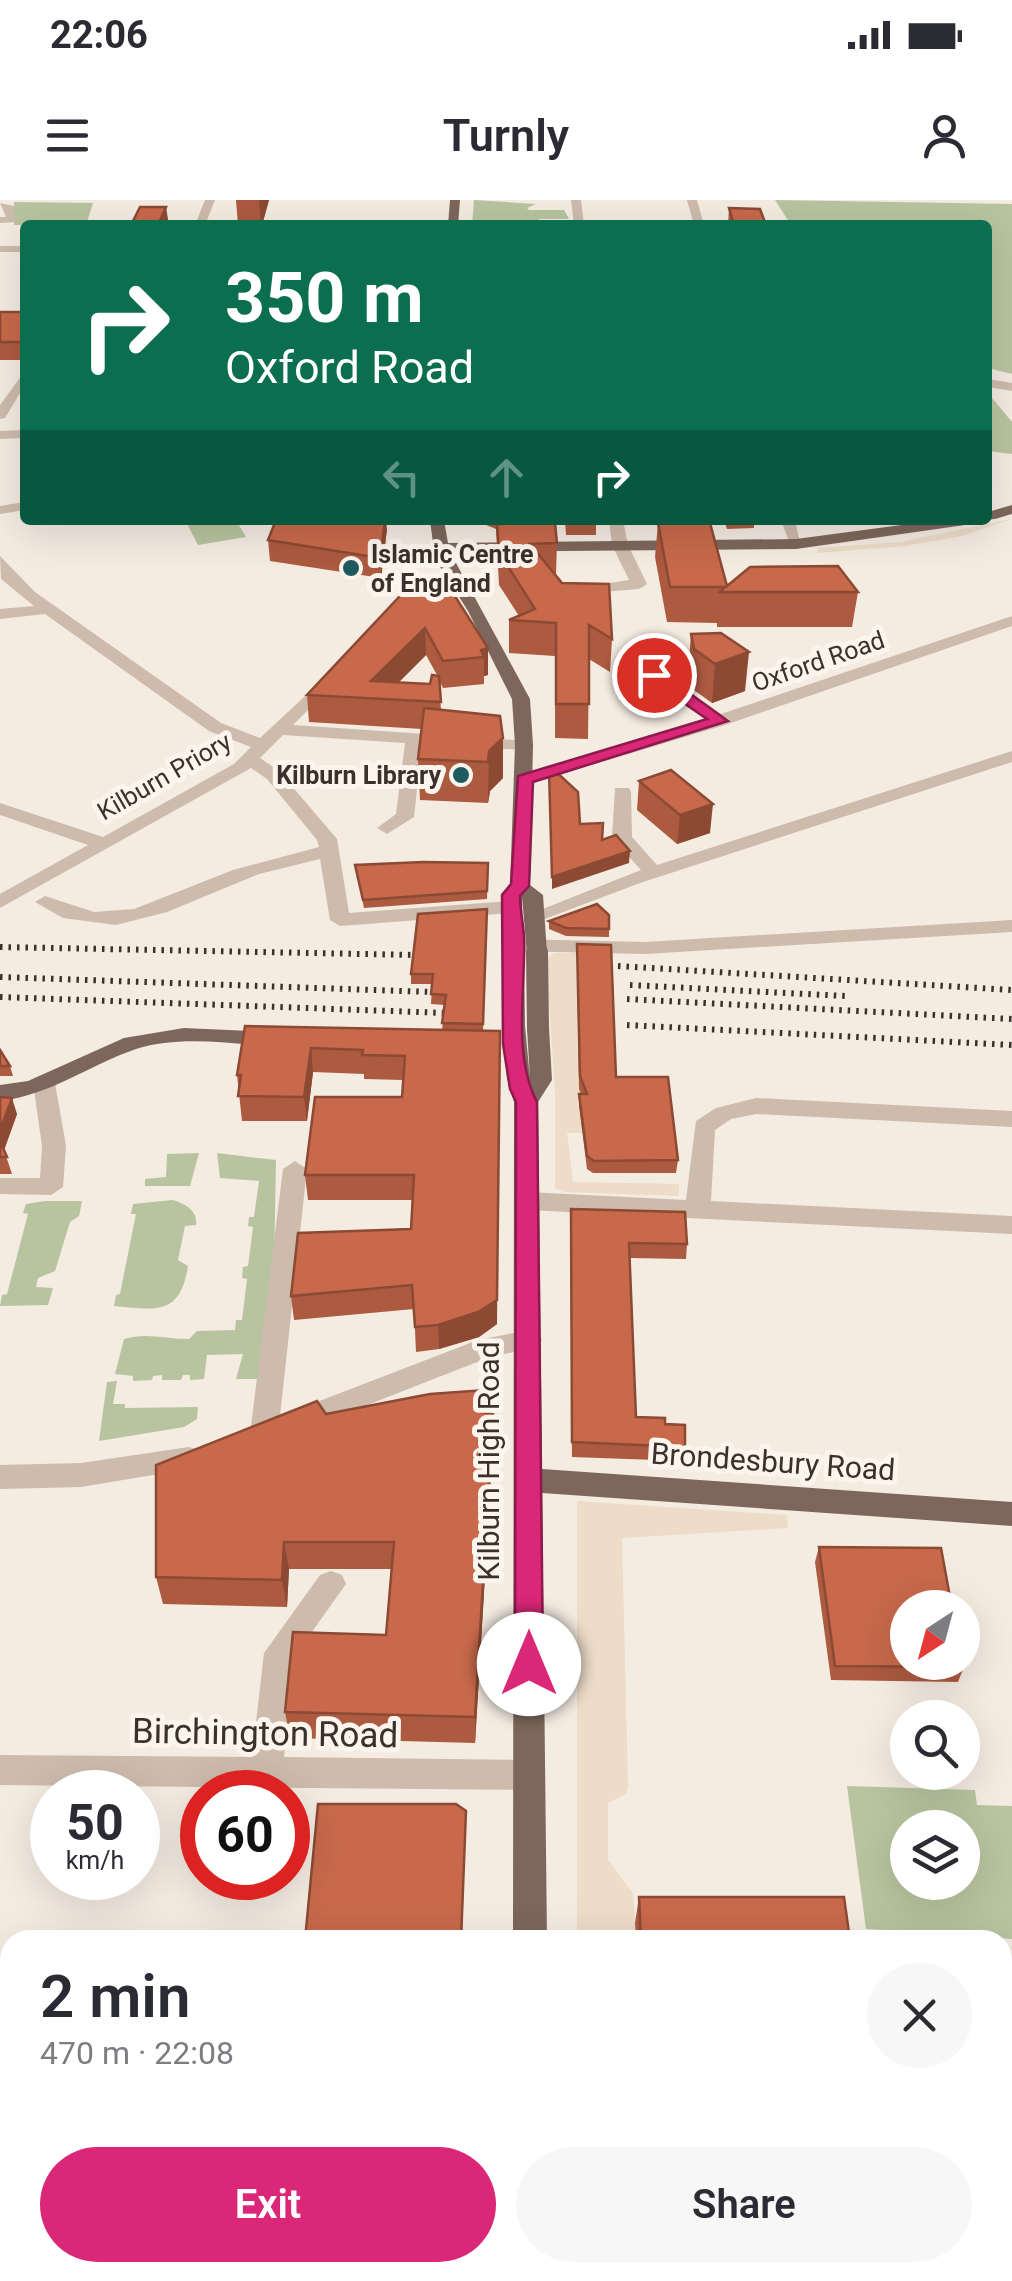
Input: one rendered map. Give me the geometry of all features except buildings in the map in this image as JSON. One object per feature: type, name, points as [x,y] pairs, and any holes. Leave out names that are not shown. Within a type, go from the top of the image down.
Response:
[{"type":"main road","name":"Kilburn High Road","points":[[438,525],[448,586],[476,611],[520,699],[524,745],[506,1039],[526,1102],[530,1930]]},
{"type":"main road","points":[[440,548],[796,544],[935,525]]},
{"type":"main road","name":"Kilburn High Road","points":[[516,897],[533,895],[537,950],[541,1080],[526,1102]]},
{"type":"main road","points":[[514,944],[535,916]]},
{"type":"main road","points":[[506,1039],[524,1041],[538,1028]]},
{"type":"main road","points":[[0,1093],[44,1083],[135,1042],[181,1037],[300,1040]]},
{"type":"main road","name":"Brondesbury Road","points":[[529,1480],[1012,1514]]},
{"type":"street","points":[[0,220],[10,220],[10,208],[1,204]]},
{"type":"street","points":[[0,415],[20,376]]},
{"type":"street","points":[[583,591],[639,584],[620,545],[617,525]]},
{"type":"street","points":[[790,525],[796,544]]},
{"type":"street","points":[[0,561],[9,579],[47,609],[257,752],[327,839],[340,920],[516,897]]},
{"type":"street","points":[[0,614],[47,609]]},
{"type":"street","name":"Oxford Road","points":[[524,779],[720,721],[1012,621]]},
{"type":"street","name":"Kilburn Priory","points":[[2,900],[257,752],[350,658]]},
{"type":"street","points":[[635,681],[654,675],[720,721]]},
{"type":"street","points":[[278,729],[524,745]]},
{"type":"street","points":[[386,828],[405,817],[414,739]]},
{"type":"street","points":[[535,916],[1012,756]]},
{"type":"street","points":[[622,792],[622,838],[654,873]]},
{"type":"street","points":[[0,809],[102,843]]},
{"type":"street","points":[[45,902],[66,914],[129,918],[177,903],[229,878],[331,850]]},
{"type":"street","points":[[514,944],[537,950],[645,948],[1012,926]]},
{"type":"street","points":[[0,1186],[51,1186],[54,1146],[44,1083]]},
{"type":"street","points":[[698,1208],[704,1127],[724,1113],[744,1107],[831,1107],[1012,1119]]},
{"type":"street","points":[[264,1434],[296,1169]]},
{"type":"street","points":[[526,1200],[1012,1225]]},
{"type":"street","points":[[0,1477],[80,1474],[180,1461],[264,1434],[487,1347],[529,1340]]},
{"type":"street","points":[[266,1770],[279,1652],[331,1584]]},
{"type":"street","name":"Birchington Road","points":[[0,1770],[180,1772]]},
{"type":"street","name":"Birchington Road","points":[[310,1773],[529,1775]]},
{"type":"green space","points":[[474,200],[536,204],[527,208],[564,210],[569,219],[538,220],[472,220]]},
{"type":"green space","points":[[775,200],[1012,204],[1012,374],[992,369],[992,220],[788,220]]},
{"type":"green space","points":[[14,202],[93,203],[88,220],[20,220],[20,225],[14,225]]},
{"type":"green space","points":[[992,398],[1012,422],[1012,454],[992,452]]},
{"type":"green space","points":[[188,525],[239,525],[246,537],[198,545]]},
{"type":"green space","points":[[199,1153],[190,1186],[145,1186],[145,1179],[166,1177],[167,1154]]},
{"type":"green space","points":[[217,1153],[276,1160],[272,1373],[262,1379],[236,1379],[243,1354],[207,1355],[204,1379],[190,1380],[190,1375],[183,1375],[181,1380],[162,1380],[162,1375],[133,1381],[133,1376],[115,1374],[124,1339],[189,1339],[197,1331],[235,1330],[236,1320],[242,1320],[247,1279],[242,1278],[243,1267],[248,1266],[253,1227],[248,1226],[249,1217],[254,1217],[259,1181],[220,1178]]},
{"type":"green space","points":[[173,1200],[190,1208],[196,1220],[196,1225],[185,1226],[178,1260],[188,1266],[179,1294],[172,1302],[154,1308],[114,1306],[116,1295],[120,1294],[136,1214],[131,1214],[133,1204]]},
{"type":"green space","points":[[82,1201],[79,1216],[70,1222],[55,1271],[38,1278],[36,1287],[53,1288],[48,1305],[0,1306],[2,1295],[7,1294],[28,1214],[23,1213],[26,1204]]},
{"type":"green space","points":[[117,1381],[113,1404],[125,1404],[125,1408],[198,1407],[197,1419],[184,1427],[99,1441],[107,1382]]},
{"type":"green space","points":[[847,1786],[975,1790],[977,1805],[1012,1806],[1012,1930],[866,1929]]},
{"type":"shaded area","points":[[1012,519],[962,536],[905,546],[818,553],[817,548],[900,542]]},
{"type":"shaded area","points":[[555,953],[576,953],[583,1133],[567,1133],[573,1182],[679,1184],[679,1196],[564,1192],[555,1188],[555,1092],[546,959]]},
{"type":"shaded area","points":[[577,1501],[787,1515],[788,1528],[622,1538],[628,1787],[626,1794],[608,1803],[608,1860],[633,1893],[635,1930],[577,1930]]},
{"type":"railway","points":[[0,947],[415,955]]},
{"type":"railway","points":[[618,966],[1012,990]]},
{"type":"railway","points":[[0,977],[431,992]]},
{"type":"railway","points":[[630,985],[845,996]]},
{"type":"railway","points":[[0,997],[446,1013]]},
{"type":"railway","points":[[627,999],[1012,1019]]},
{"type":"railway","points":[[627,1025],[1012,1045]]},
{"type":"place","name":"Islamic Centre of England","points":[[351,568]]},
{"type":"place","name":"Kilburn Library","points":[[461,775]]},
{"type":"route","points":[[529,1664],[526,1102],[520,1089],[514,1044],[511,912],[511,895],[520,888],[524,779],[720,721],[654,675]]}]
